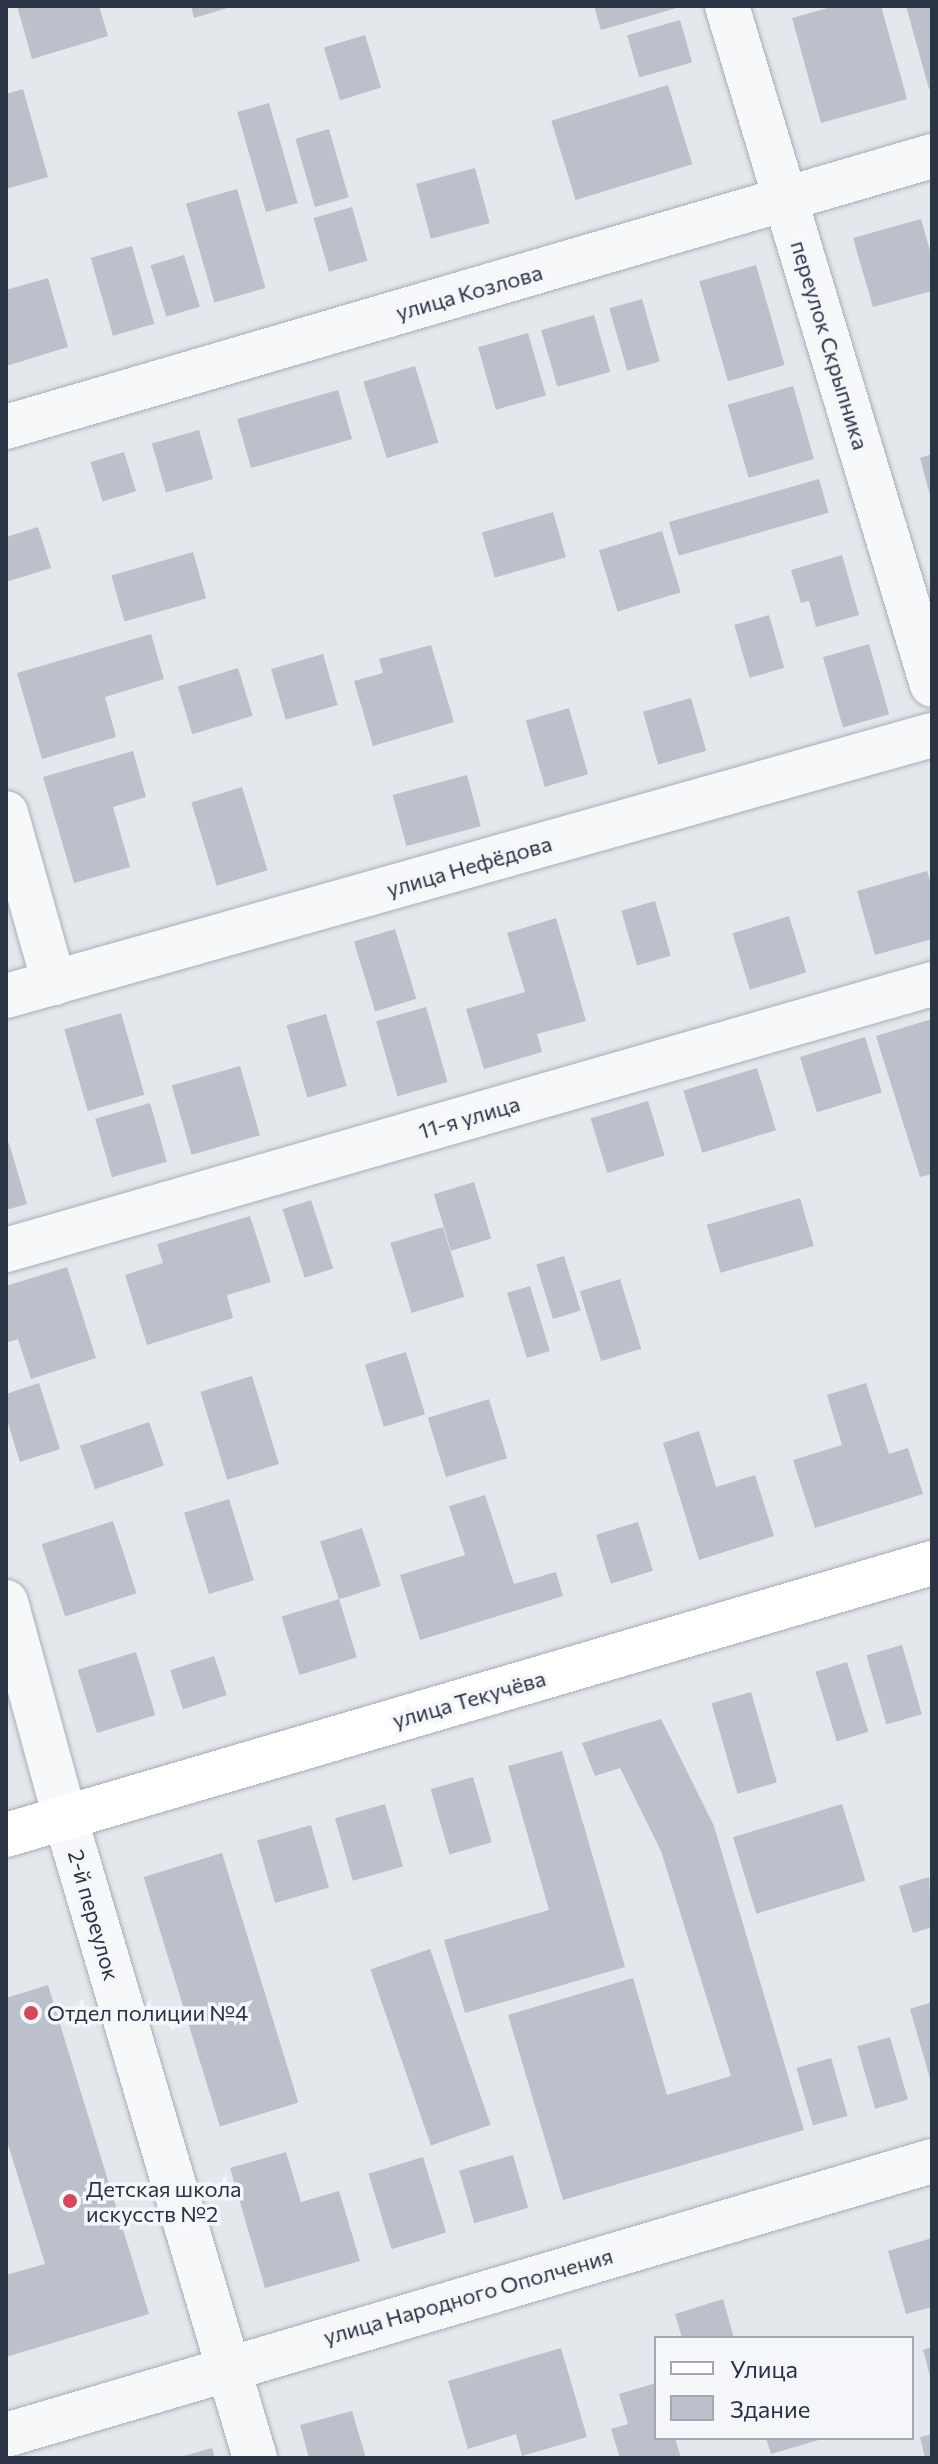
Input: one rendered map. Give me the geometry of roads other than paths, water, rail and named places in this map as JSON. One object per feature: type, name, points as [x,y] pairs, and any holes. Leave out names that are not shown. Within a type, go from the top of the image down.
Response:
[{"type":"main road","name":"улица Текучёва","points":[[6,1835],[932,1563]]},
{"type":"street","name":"переулок Скрыпника","points":[[727,6],[932,685]]},
{"type":"street","name":"улица Козлова","points":[[6,427],[932,156]]},
{"type":"street","name":"улица Нефёдова","points":[[6,996],[932,735]]},
{"type":"street","points":[[6,813],[54,983]]},
{"type":"street","name":"11-я улица","points":[[6,1250],[932,984]]},
{"type":"street","name":"2-й переулок","points":[[6,1602],[65,1817],[255,2458]]},
{"type":"street","name":"улица Народного Ополчения","points":[[6,2435],[932,2161]]},
{"type":"place","name":"Отдел полиции №4","points":[[31,2013]]},
{"type":"place","name":"Детская школа искусств №2","points":[[70,2201]]}]
